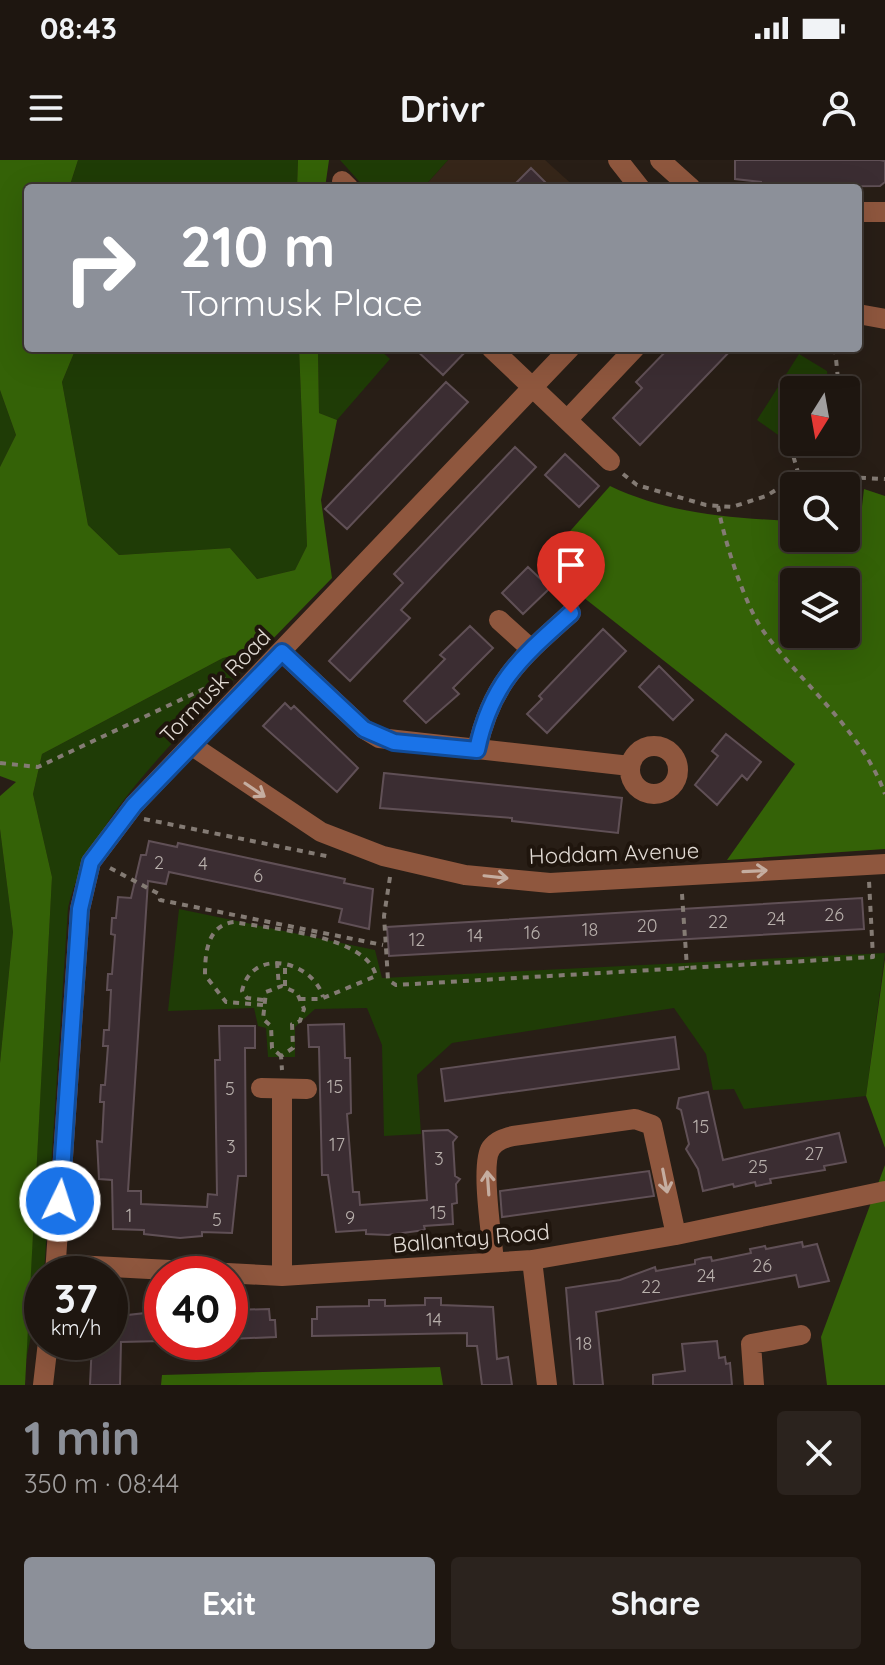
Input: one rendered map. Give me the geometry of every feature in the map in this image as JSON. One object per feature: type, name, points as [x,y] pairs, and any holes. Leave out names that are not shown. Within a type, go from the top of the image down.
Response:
[{"type":"street","points":[[618,160],[637,184]]},
{"type":"street","points":[[660,160],[687,184]]},
{"type":"street","points":[[862,212],[885,212]]},
{"type":"street","points":[[862,315],[885,319]]},
{"type":"street","points":[[495,352],[610,461]]},
{"type":"street","name":"Tormusk Road","points":[[56,1256],[76,947],[80,909],[94,859],[126,815],[191,745],[566,352]]},
{"type":"street","points":[[567,420],[631,352]]},
{"type":"street","points":[[477,750],[483,723],[498,688],[531,649],[571,613]]},
{"type":"street","points":[[499,620],[531,649]]},
{"type":"street","points":[[282,652],[364,729],[379,738],[630,766]]},
{"type":"street","name":"Hoddam Avenue","points":[[191,745],[321,832],[393,858],[465,875],[550,883],[877,864]]},
{"type":"street","points":[[261,1088],[307,1089]]},
{"type":"street","points":[[282,1089],[282,1276]]},
{"type":"street","points":[[494,1261],[487,1170],[489,1150],[499,1140],[513,1136],[635,1119],[652,1125],[676,1235]]},
{"type":"street","name":"Ballantay Road","points":[[128,1271],[282,1276],[532,1260],[676,1235],[885,1191]]},
{"type":"street","points":[[532,1260],[547,1385]]},
{"type":"street","points":[[754,1385],[751,1344],[801,1335]]},
{"type":"street","points":[[43,1385],[46,1360]]},
{"type":"path","points":[[835,352],[838,376]]},
{"type":"path","points":[[610,461],[637,485],[718,506],[749,502],[780,486]]},
{"type":"path","points":[[860,478],[885,479]]},
{"type":"path","points":[[718,506],[724,538],[762,629],[853,737],[885,794]]},
{"type":"path","points":[[0,763],[38,767],[239,672]]},
{"type":"path","points":[[126,815],[329,858],[349,842]]},
{"type":"path","points":[[393,858],[383,945],[388,980],[396,985],[873,957],[877,864]]},
{"type":"path","points":[[94,859],[159,894],[160,900],[383,945]]},
{"type":"path","points":[[681,875],[687,968]]},
{"type":"path","points":[[263,1002],[226,1002],[205,975],[212,932],[221,924],[234,922],[347,944],[374,967],[376,976],[323,997],[301,999]]},
{"type":"path","points":[[277,962],[279,987]]},
{"type":"path","points":[[263,1002],[247,998],[242,991],[244,983],[260,967],[277,962],[285,963],[314,979],[323,997]]},
{"type":"path","points":[[285,963],[285,986]]},
{"type":"path","points":[[281,1056],[293,1048],[292,1024],[300,1021],[304,1009],[301,999],[285,986],[266,992],[263,1002],[263,1019],[271,1026],[272,1048],[281,1056],[282,1089]]},
{"type":"shaded area","points":[[448,160],[545,160],[572,184],[427,184]]},
{"type":"green space","points":[[0,160],[78,160],[70,184],[24,184],[24,352],[74,352],[62,382],[88,525],[119,555],[230,548],[257,579],[295,570],[307,546],[299,352],[318,352],[319,413],[337,420],[321,500],[332,578],[264,648],[223,658],[42,754],[33,794],[52,877],[32,1256],[24,1256],[25,1385],[0,1385],[0,1063],[13,932],[0,829],[0,796],[16,782],[0,776],[0,467],[16,435],[0,390]]},
{"type":"green space","points":[[78,160],[298,160],[297,184],[70,184]]},
{"type":"green space","points":[[298,160],[329,160],[326,184],[297,184]]},
{"type":"green space","points":[[340,160],[448,160],[427,184],[361,184]]},
{"type":"green space","points":[[74,352],[299,352],[307,546],[295,570],[257,579],[230,548],[119,555],[88,525],[62,382]]},
{"type":"green space","points":[[318,352],[382,352],[390,359],[337,420],[319,413]]},
{"type":"green space","points":[[799,354],[827,371],[828,376],[785,376]]},
{"type":"green space","points":[[780,384],[780,436],[757,420]]},
{"type":"green space","points":[[0,390],[16,435],[0,467]]},
{"type":"green space","points":[[610,486],[677,509],[780,520],[780,552],[860,552],[864,489],[885,496],[885,849],[727,860],[795,764],[541,564]]},
{"type":"green space","points":[[264,648],[179,736],[122,803],[98,837],[80,872],[68,908],[45,1256],[32,1256],[52,877],[33,794],[42,754],[223,658]]},
{"type":"green space","points":[[0,829],[13,932],[0,1063]]},
{"type":"green space","points":[[179,909],[375,950],[382,978],[885,953],[866,1096],[744,1109],[734,1089],[713,1090],[706,1054],[674,1008],[452,1043],[417,1075],[421,1134],[384,1136],[382,1045],[367,1008],[315,1009],[295,1027],[295,1057],[268,1057],[266,1028],[258,1026],[254,1008],[168,1011]]},
{"type":"green space","points":[[885,959],[885,1148],[866,1096]]},
{"type":"green space","points":[[885,1165],[885,1385],[827,1385],[821,1337]]},
{"type":"green space","points":[[440,1367],[443,1385],[161,1385],[162,1375]]},
{"type":"building","points":[[735,160],[885,161],[885,182],[880,186],[761,184],[735,179]]},
{"type":"building","points":[[531,168],[547,184],[515,184]]},
{"type":"building","points":[[418,352],[465,352],[443,375]]},
{"type":"building","points":[[665,352],[729,352],[640,445],[613,418],[642,388],[636,382]]},
{"type":"building","points":[[446,382],[468,402],[347,529],[325,509]]},
{"type":"building","points":[[515,447],[536,467],[401,610],[410,618],[350,681],[329,661],[403,583],[394,574]]},
{"type":"building","points":[[565,454],[599,486],[579,507],[545,475]]},
{"type":"building","points":[[528,567],[550,588],[523,614],[502,593]]},
{"type":"building","points":[[470,626],[493,648],[453,688],[459,694],[426,723],[404,701],[445,659],[440,655]]},
{"type":"building","points":[[603,629],[626,651],[547,733],[527,714],[542,699],[539,696]]},
{"type":"building","points":[[659,666],[693,700],[673,720],[639,687]]},
{"type":"building","points":[[285,703],[291,709],[294,706],[358,768],[337,792],[263,726]]},
{"type":"building","points":[[726,734],[761,762],[747,780],[742,775],[717,805],[695,785],[718,756],[712,751]]},
{"type":"building","points":[[384,773],[622,798],[618,833],[512,821],[512,818],[380,808]]},
{"type":"building","points":[[149,841],[177,847],[178,843],[345,879],[344,883],[373,889],[369,929],[339,922],[342,909],[283,896],[169,872],[166,884],[148,881],[128,1191],[141,1191],[141,1204],[207,1207],[208,1194],[217,1195],[215,1060],[220,1060],[219,1026],[255,1026],[255,1048],[245,1048],[246,1176],[238,1176],[232,1233],[202,1232],[202,1236],[180,1238],[144,1234],[144,1230],[113,1229],[112,1180],[99,1179],[97,1141],[102,1142],[104,1102],[100,1102],[101,1085],[105,1085],[108,1046],[103,1046],[104,1030],[109,1030],[111,990],[107,990],[108,974],[112,974],[115,935],[111,934],[112,918],[116,918],[118,897],[131,898],[141,855],[146,855]]},
{"type":"building","points":[[862,898],[864,929],[389,956],[387,927]]},
{"type":"building","points":[[344,1024],[345,1058],[350,1058],[351,1113],[347,1114],[353,1192],[359,1192],[360,1205],[427,1200],[423,1131],[448,1130],[457,1137],[453,1142],[455,1176],[460,1179],[456,1184],[457,1203],[452,1204],[453,1224],[424,1226],[425,1230],[388,1235],[366,1234],[366,1230],[336,1232],[328,1175],[322,1175],[319,1047],[309,1047],[308,1025]]},
{"type":"building","points":[[675,1037],[679,1069],[445,1101],[441,1069]]},
{"type":"building","points":[[708,1092],[723,1160],[839,1133],[846,1162],[824,1166],[825,1170],[770,1179],[771,1183],[756,1186],[755,1182],[734,1187],[733,1184],[703,1191],[698,1169],[686,1149],[689,1144],[681,1110],[677,1108],[679,1098]]},
{"type":"building","points":[[649,1171],[654,1196],[502,1217],[500,1191]]},
{"type":"building","points":[[802,1242],[803,1247],[817,1244],[829,1281],[799,1287],[796,1275],[596,1312],[603,1385],[574,1385],[566,1288],[620,1280],[655,1267],[656,1271],[695,1264],[695,1260],[703,1258],[711,1257],[712,1261],[751,1253],[750,1249]]},
{"type":"building","points":[[425,1298],[441,1298],[441,1305],[493,1307],[497,1359],[508,1357],[512,1385],[482,1385],[477,1346],[467,1346],[467,1333],[312,1336],[312,1319],[317,1319],[317,1307],[369,1306],[369,1300],[385,1300],[385,1306],[425,1305]]},
{"type":"building","points":[[269,1309],[270,1320],[275,1320],[276,1337],[248,1338],[248,1310]]},
{"type":"building","points":[[144,1313],[144,1341],[128,1342],[128,1315]]},
{"type":"building","points":[[717,1341],[719,1358],[725,1357],[726,1364],[730,1363],[732,1385],[653,1385],[653,1375],[685,1371],[682,1344]]},
{"type":"building","points":[[91,1360],[121,1360],[120,1385],[90,1385]]},
{"type":"route","points":[[60,1201],[80,909],[91,862],[134,805],[282,652],[364,729],[379,738],[477,750],[489,705],[498,688],[531,649],[571,613]]}]
